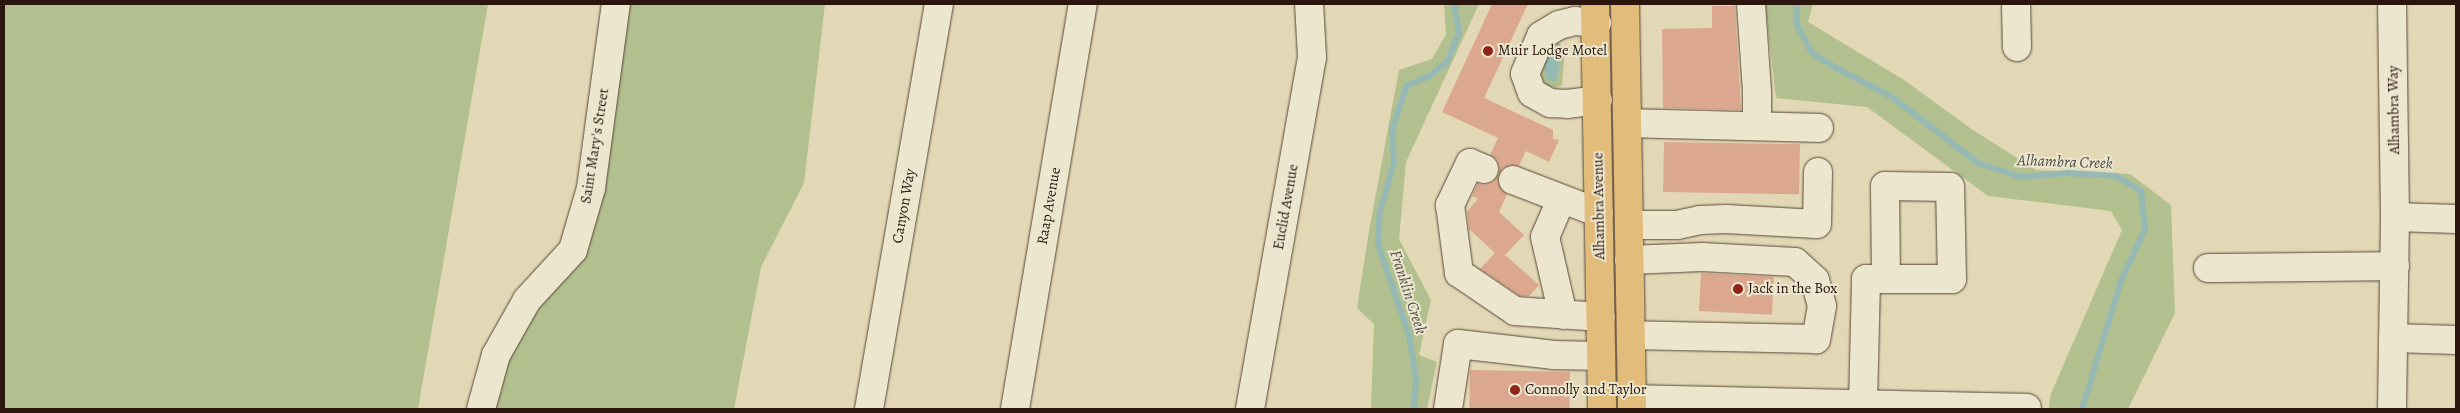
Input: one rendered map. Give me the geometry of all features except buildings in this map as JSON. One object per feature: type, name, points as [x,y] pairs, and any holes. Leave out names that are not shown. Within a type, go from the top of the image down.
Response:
[{"type":"main road","name":"Alhambra Avenue","points":[[1624,4],[1628,123],[1632,404]]},
{"type":"main road","name":"Alhambra Avenue","points":[[1596,13],[1602,409]]},
{"type":"street","name":"Saint Mary's Street","points":[[482,409],[496,355],[527,300],[573,250],[591,188],[616,4]]},
{"type":"street","name":"Canyon Way","points":[[869,409],[939,4]]},
{"type":"street","name":"Raap Avenue","points":[[1015,409],[1083,4]]},
{"type":"street","name":"Euclid Avenue","points":[[1250,409],[1312,58],[1309,4]]},
{"type":"street","points":[[1751,4],[1757,92],[1757,126]]},
{"type":"street","points":[[2016,4],[2017,47]]},
{"type":"street","name":"Alhambra Way","points":[[2392,4],[2395,217],[2392,409]]},
{"type":"street","points":[[1596,13],[1559,26],[1541,36],[1525,74],[1532,93],[1550,102],[1567,104],[1598,100]]},
{"type":"street","points":[[1628,123],[1819,128]]},
{"type":"street","points":[[1484,169],[1470,163],[1450,205],[1460,273],[1515,311],[1601,317]]},
{"type":"street","points":[[1629,226],[1677,226],[1700,220],[1726,219],[1818,224],[1818,172]]},
{"type":"street","points":[[1513,180],[1599,213]]},
{"type":"street","points":[[1561,200],[1545,237],[1563,315]]},
{"type":"street","points":[[2395,217],[2456,219]]},
{"type":"street","points":[[1629,260],[1702,257],[1795,262],[1815,280],[1822,306],[1816,339],[1631,335]]},
{"type":"street","points":[[2208,268],[2395,266]]},
{"type":"street","points":[[1863,404],[1866,279],[1886,279]]},
{"type":"street","points":[[2393,338],[2456,340]]},
{"type":"street","points":[[1448,409],[1458,344],[1554,355],[1601,356]]},
{"type":"street","points":[[1632,404],[1863,404],[2027,408]]},
{"type":"green space","points":[[4,4],[488,4],[418,409],[4,409]]},
{"type":"green space","points":[[616,4],[825,4],[804,183],[761,267],[734,409],[481,409],[496,355],[573,250]]},
{"type":"green space","points":[[1444,4],[1479,4],[1406,162],[1399,239],[1431,300],[1419,355],[1437,362],[1427,409],[1371,409],[1374,324],[1357,308],[1369,231],[1399,70],[1432,59],[1446,34]]},
{"type":"green space","points":[[1765,4],[1813,4],[1808,22],[1904,80],[1973,130],[2036,170],[2130,174],[2171,205],[2175,313],[2128,409],[2049,409],[2050,396],[2122,230],[2111,211],[1988,196],[1867,107],[1776,98]]},
{"type":"green space","points":[[1556,41],[1565,48],[1562,85],[1555,88],[1546,85],[1541,76],[1541,61],[1545,49]]},
{"type":"water","points":[[1554,47],[1560,60],[1557,78],[1554,82],[1547,79],[1544,70],[1547,54]]},
{"type":"waterway","name":"Franklin Creek","points":[[1414,409],[1416,379],[1409,335],[1378,244],[1380,211],[1394,163],[1392,130],[1407,85],[1428,77],[1447,62],[1459,32],[1454,4]]},
{"type":"waterway","name":"Alhambra Creek","points":[[1796,4],[1797,25],[1812,53],[1836,68],[1892,97],[1978,163],[2021,177],[2068,173],[2116,176],[2141,191],[2145,229],[2121,281],[2082,409]]},
{"type":"place","name":"Muir Lodge Motel","points":[[1488,51]]},
{"type":"place","name":"Jack in the Box","points":[[1738,289]]},
{"type":"place","name":"Connolly and Taylor","points":[[1515,390]]}]
